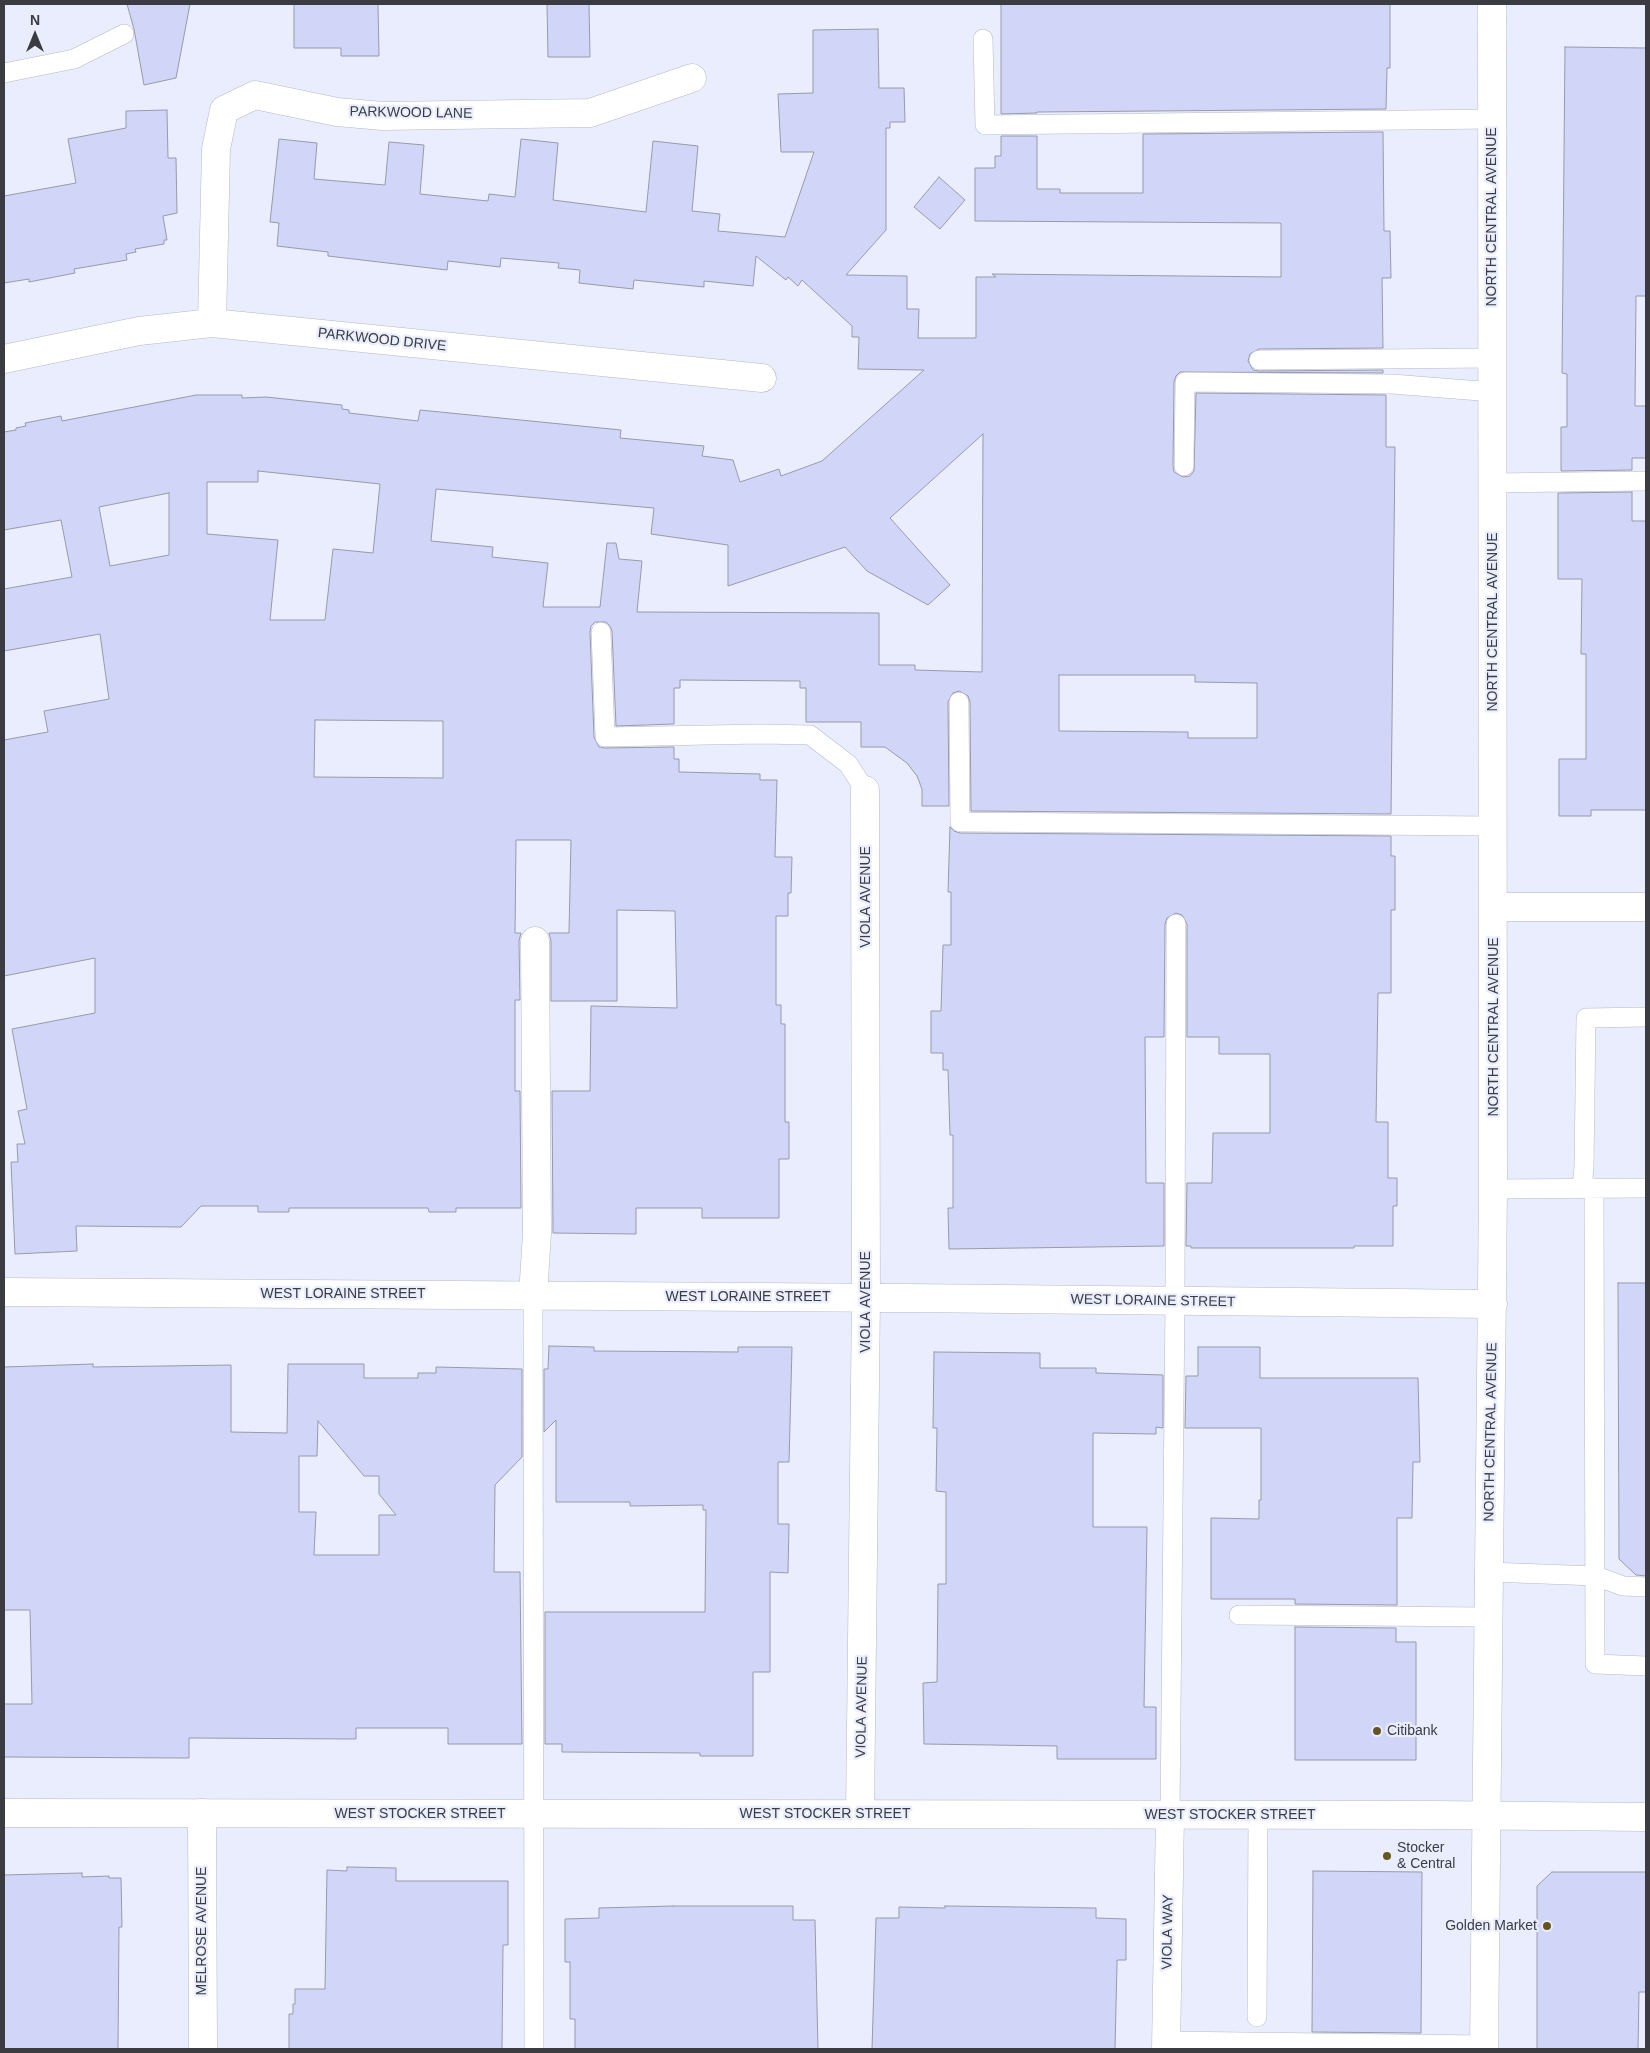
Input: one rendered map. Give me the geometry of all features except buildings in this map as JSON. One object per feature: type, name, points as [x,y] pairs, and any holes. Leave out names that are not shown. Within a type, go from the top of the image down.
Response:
[{"type":"street","name":"NORTH CENTRAL AVENUE","points":[[1484,2047],[1493,1304],[1492,4]]},
{"type":"street","name":"PARKWOOD LANE","points":[[212,323],[216,149],[224,110],[255,95],[338,112],[383,116],[590,113],[692,78]]},
{"type":"street","name":"PARKWOOD DRIVE","points":[[4,359],[139,331],[212,323],[762,378]]},
{"type":"street","name":"VIOLA AVENUE","points":[[860,1814],[866,1298],[865,790]]},
{"type":"street","points":[[1494,907],[1646,908]]},
{"type":"street","points":[[533,1296],[537,1233],[535,941]]},
{"type":"street","name":"WEST LORAINE STREET","points":[[4,1292],[1493,1304]]},
{"type":"street","name":"WEST STOCKER STREET","points":[[4,1813],[1486,1815],[1646,1817]]},
{"type":"street","name":"MELROSE AVENUE","points":[[202,1813],[202,2049]]},
{"type":"street","name":"VIOLA WAY","points":[[1166,2045],[1170,1815]]},
{"type":"lane","points":[[4,73],[74,59],[124,34]]},
{"type":"lane","points":[[983,39],[985,125],[1492,120]]},
{"type":"lane","points":[[1259,360],[1493,358]]},
{"type":"lane","points":[[1184,466],[1185,382],[1392,384],[1493,392]]},
{"type":"lane","points":[[1493,483],[1646,481]]},
{"type":"lane","points":[[601,632],[605,737],[810,735],[848,764],[865,790]]},
{"type":"lane","points":[[959,702],[960,822],[1493,826]]},
{"type":"lane","points":[[1170,1815],[1175,1301],[1176,924]]},
{"type":"lane","points":[[1646,1017],[1586,1018],[1584,1167],[1588,1188],[1596,1576],[1595,1664],[1646,1666]]},
{"type":"lane","points":[[1493,1188],[1646,1188]]},
{"type":"lane","points":[[533,1296],[534,2049]]},
{"type":"lane","points":[[1489,1572],[1596,1576],[1623,1586],[1646,1586]]},
{"type":"lane","points":[[1238,1615],[1489,1617]]},
{"type":"lane","points":[[1257,2017],[1258,1815]]},
{"type":"lane","points":[[1166,2045],[1484,2047]]},
{"type":"place","name":"Citibank","points":[[1377,1731]]},
{"type":"place","name":"Stocker & Central","points":[[1387,1856]]},
{"type":"place","name":"Golden Market","points":[[1547,1926]]}]
